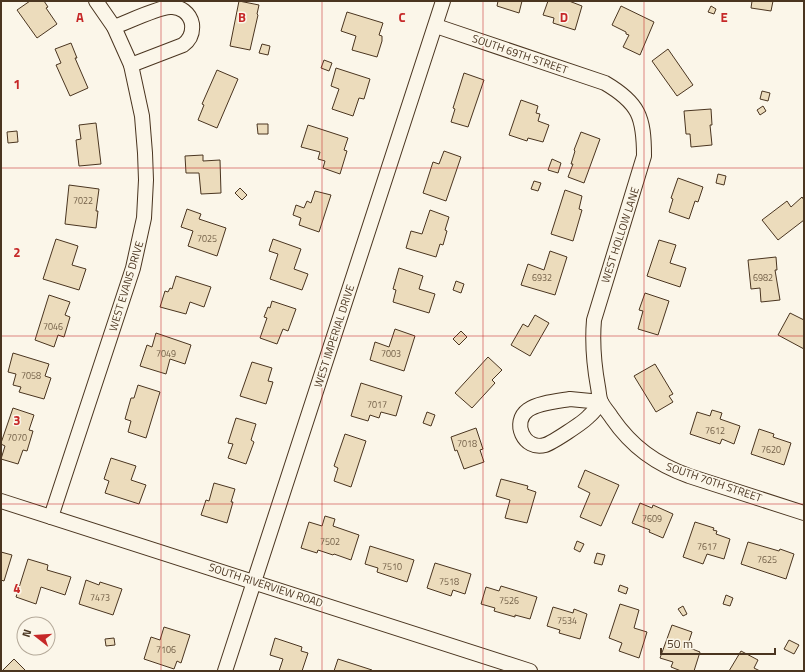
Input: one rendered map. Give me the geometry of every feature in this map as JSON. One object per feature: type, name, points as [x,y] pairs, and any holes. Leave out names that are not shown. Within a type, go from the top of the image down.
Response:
[{"type":"street","points":[[96,1],[114,27],[161,8],[171,6],[186,11],[191,18],[192,34],[188,41],[183,45],[131,65]]},
{"type":"street","name":"WEST IMPERIAL DRIVE","points":[[225,671],[443,1]]},
{"type":"street","name":"SOUTH 69TH STREET","points":[[436,26],[605,83]]},
{"type":"street","name":"WEST EVANS DRIVE","points":[[51,517],[133,268],[144,218],[146,180],[142,116],[131,65],[114,27]]},
{"type":"street","name":"WEST HOLLOW LANE","points":[[601,402],[595,372],[592,339],[594,320],[644,156],[642,123],[632,103],[621,92],[605,83]]},
{"type":"street","points":[[570,399],[601,402],[589,417],[545,445],[531,444],[526,441],[521,434],[520,426],[522,418],[527,410],[534,406],[570,399]]},
{"type":"street","name":"SOUTH 70TH STREET","points":[[601,402],[625,434],[636,445],[658,462],[677,472],[804,513]]},
{"type":"street","name":"SOUTH RIVERVIEW ROAD","points":[[1,501],[254,581],[530,671]]},
{"type":"building","points":[[30,1],[44,1],[48,7],[46,8],[57,24],[37,38],[17,10]]},
{"type":"building","points":[[239,1],[259,5],[250,50],[230,46]]},
{"type":"building","points":[[498,1],[522,1],[519,13],[497,6]]},
{"type":"building","points":[[548,1],[569,1],[582,6],[575,30],[553,23],[554,18],[543,15]]},
{"type":"building","points":[[752,1],[773,1],[771,11],[751,8]]},
{"type":"building","points":[[621,6],[654,22],[640,55],[623,47],[629,35],[612,25]]},
{"type":"building","points":[[711,6],[716,9],[714,14],[708,12]]},
{"type":"building","points":[[347,12],[383,23],[379,35],[382,36],[382,41],[377,57],[352,50],[356,36],[341,31]]},
{"type":"building","points":[[71,43],[77,58],[75,58],[88,88],[70,96],[56,65],[61,63],[55,49]]},
{"type":"building","points":[[262,44],[270,46],[268,55],[259,53]]},
{"type":"building","points":[[668,49],[693,85],[677,96],[652,61]]},
{"type":"building","points":[[324,60],[332,63],[329,71],[321,68]]},
{"type":"building","points":[[336,68],[370,79],[364,99],[359,98],[353,116],[332,109],[339,89],[331,86]]},
{"type":"building","points":[[217,70],[238,79],[217,128],[198,120],[204,105],[202,104]]},
{"type":"building","points":[[464,73],[484,80],[468,127],[451,122],[455,109],[453,108]]},
{"type":"building","points":[[762,91],[770,93],[768,101],[760,99]]},
{"type":"building","points":[[521,100],[538,106],[536,113],[540,114],[538,121],[549,125],[543,142],[528,138],[527,141],[509,135]]},
{"type":"building","points":[[763,106],[766,111],[760,115],[757,110]]},
{"type":"building","points":[[711,109],[712,125],[710,125],[712,145],[691,147],[690,134],[686,134],[684,111]]},
{"type":"building","points":[[96,123],[101,164],[79,166],[76,140],[81,139],[79,125]]},
{"type":"building","points":[[257,124],[268,124],[268,134],[258,134]]},
{"type":"building","points":[[308,125],[348,138],[344,150],[347,151],[340,174],[323,168],[325,161],[318,159],[320,152],[301,147]]},
{"type":"building","points":[[17,131],[18,142],[8,143],[7,132]]},
{"type":"building","points":[[581,132],[600,139],[584,183],[568,177],[573,164],[571,164],[574,150]]},
{"type":"building","points":[[444,151],[461,157],[446,201],[423,193],[433,162],[439,164]]},
{"type":"building","points":[[203,155],[203,161],[220,160],[221,193],[201,194],[199,173],[186,173],[185,156]]},
{"type":"building","points":[[552,159],[561,163],[558,173],[548,170]]},
{"type":"building","points":[[718,174],[726,176],[724,185],[716,183]]},
{"type":"building","points":[[678,178],[703,187],[698,202],[695,201],[689,219],[669,212],[673,199],[671,198]]},
{"type":"building","points":[[534,181],[541,183],[538,191],[531,189]]},
{"type":"building","points":[[69,185],[99,189],[96,211],[98,211],[96,228],[65,224]]},
{"type":"building","points":[[240,188],[247,195],[242,200],[235,193]]},
{"type":"building","points":[[565,190],[582,196],[579,209],[582,210],[573,241],[551,234]]},
{"type":"building","points":[[315,191],[331,195],[319,232],[299,225],[301,218],[293,215],[296,205],[304,208],[307,201],[311,203]]},
{"type":"building","points":[[802,197],[804,200],[804,220],[778,240],[762,220],[787,201],[791,207]]},
{"type":"building","points":[[187,209],[201,214],[199,219],[226,228],[217,256],[188,246],[193,231],[181,227]]},
{"type":"building","points":[[430,210],[449,217],[443,245],[440,244],[436,257],[406,248],[411,231],[422,234]]},
{"type":"building","points":[[56,239],[78,246],[72,265],[86,269],[79,290],[43,279]]},
{"type":"building","points":[[273,239],[301,249],[294,269],[308,274],[302,290],[270,279],[278,254],[269,251]]},
{"type":"building","points":[[659,240],[676,245],[670,263],[686,268],[680,287],[647,276]]},
{"type":"building","points":[[550,251],[567,257],[555,295],[521,285],[528,264],[544,270]]},
{"type":"building","points":[[776,257],[777,270],[775,270],[780,300],[761,302],[760,288],[751,289],[748,260]]},
{"type":"building","points":[[399,268],[423,276],[419,289],[435,294],[429,313],[393,302],[396,290],[393,289]]},
{"type":"building","points":[[176,276],[211,287],[204,307],[190,302],[186,314],[160,307],[165,291],[168,292],[170,288],[172,289]]},
{"type":"building","points":[[456,281],[464,284],[461,293],[453,290]]},
{"type":"building","points":[[645,293],[669,301],[658,335],[638,329],[643,311],[639,310]]},
{"type":"building","points":[[49,295],[70,302],[65,315],[70,317],[64,337],[58,335],[54,347],[35,340]]},
{"type":"building","points":[[272,301],[296,309],[288,331],[283,329],[277,344],[260,338],[267,318],[264,317],[268,307],[270,308]]},
{"type":"building","points":[[790,313],[804,320],[804,349],[778,335]]},
{"type":"building","points":[[535,315],[549,323],[530,356],[511,345],[523,324],[528,327]]},
{"type":"building","points":[[395,329],[415,336],[404,371],[370,360],[375,342],[389,347]]},
{"type":"building","points":[[461,331],[467,337],[459,345],[453,339]]},
{"type":"building","points":[[156,333],[191,345],[185,364],[170,359],[166,374],[140,366],[147,345],[152,347]]},
{"type":"building","points":[[13,353],[49,364],[45,376],[51,378],[44,399],[19,392],[21,387],[13,385],[16,374],[8,372]]},
{"type":"building","points":[[488,357],[502,370],[492,380],[495,383],[472,408],[455,393]]},
{"type":"building","points":[[252,362],[272,368],[268,381],[273,382],[266,404],[240,396]]},
{"type":"building","points":[[655,364],[673,394],[669,396],[673,402],[656,412],[634,376]]},
{"type":"building","points":[[361,383],[402,396],[396,416],[381,412],[379,418],[370,415],[368,421],[351,416]]},
{"type":"building","points":[[138,385],[160,392],[146,438],[128,432],[131,421],[125,419],[131,398],[134,398]]},
{"type":"building","points":[[13,408],[34,415],[29,430],[33,431],[27,451],[23,450],[18,464],[1,459],[5,446],[1,443]]},
{"type":"building","points":[[712,410],[722,413],[720,419],[740,426],[734,444],[722,439],[720,444],[690,434],[697,412],[710,416]]},
{"type":"building","points":[[427,412],[435,415],[431,426],[423,423]]},
{"type":"building","points":[[236,418],[256,424],[251,440],[254,442],[246,464],[228,458],[233,444],[228,443]]},
{"type":"building","points":[[476,428],[483,449],[480,450],[484,462],[464,469],[457,450],[455,451],[451,437]]},
{"type":"building","points":[[759,429],[774,434],[773,437],[791,443],[784,465],[751,454]]},
{"type":"building","points":[[345,434],[366,441],[351,487],[334,481],[338,468],[334,466]]},
{"type":"building","points":[[111,458],[136,466],[131,480],[146,485],[139,504],[105,493],[109,481],[104,479]]},
{"type":"building","points":[[585,470],[619,485],[601,526],[580,517],[590,493],[578,487]]},
{"type":"building","points":[[501,479],[528,486],[527,489],[536,492],[527,523],[505,518],[510,500],[496,496]]},
{"type":"building","points":[[214,483],[235,489],[227,523],[201,515],[206,500],[209,501]]},
{"type":"building","points":[[640,503],[652,508],[653,505],[673,514],[663,538],[649,532],[650,530],[632,523]]},
{"type":"building","points":[[325,516],[335,519],[333,526],[359,535],[351,560],[318,550],[317,553],[301,548],[309,522],[322,526]]},
{"type":"building","points":[[695,522],[714,528],[713,530],[717,531],[716,534],[730,539],[724,559],[707,554],[703,564],[683,557]]},
{"type":"building","points":[[577,541],[584,544],[580,552],[574,549]]},
{"type":"building","points":[[748,542],[779,551],[780,549],[794,554],[786,579],[741,564]]},
{"type":"building","points":[[370,546],[414,560],[407,582],[377,572],[378,568],[365,564]]},
{"type":"building","points":[[1,552],[12,555],[4,581],[1,580]]},
{"type":"building","points":[[597,553],[605,555],[602,565],[594,563]]},
{"type":"building","points":[[28,559],[48,565],[47,570],[71,577],[65,595],[41,587],[36,604],[16,597]]},
{"type":"building","points":[[435,563],[471,574],[465,594],[453,590],[451,596],[427,588]]},
{"type":"building","points":[[86,580],[99,585],[100,582],[122,589],[113,615],[79,604]]},
{"type":"building","points":[[620,585],[628,588],[626,594],[618,591]]},
{"type":"building","points":[[501,586],[537,597],[530,619],[515,615],[515,617],[494,611],[495,608],[481,604],[486,587],[499,591]]},
{"type":"building","points":[[726,595],[733,598],[730,606],[723,604]]},
{"type":"building","points":[[620,604],[639,610],[634,628],[647,632],[639,658],[619,651],[622,643],[609,638]]},
{"type":"building","points":[[683,606],[687,614],[683,616],[678,609]]},
{"type":"building","points":[[553,607],[573,613],[574,609],[587,614],[580,639],[559,633],[560,630],[547,626]]},
{"type":"building","points":[[672,625],[692,632],[687,647],[700,652],[694,671],[681,671],[671,667],[673,662],[660,658]]},
{"type":"building","points":[[164,627],[190,635],[181,663],[177,661],[174,669],[144,659],[151,637],[160,640]]},
{"type":"building","points":[[114,638],[115,645],[106,646],[105,639]]},
{"type":"building","points":[[275,638],[302,647],[301,651],[308,653],[302,671],[279,671],[283,659],[270,655]]},
{"type":"building","points":[[789,640],[799,645],[794,654],[784,649]]},
{"type":"building","points":[[741,651],[758,660],[754,668],[760,671],[729,671]]},
{"type":"building","points":[[14,659],[26,671],[2,671]]},
{"type":"building","points":[[338,659],[372,670],[372,671],[334,671]]}]
